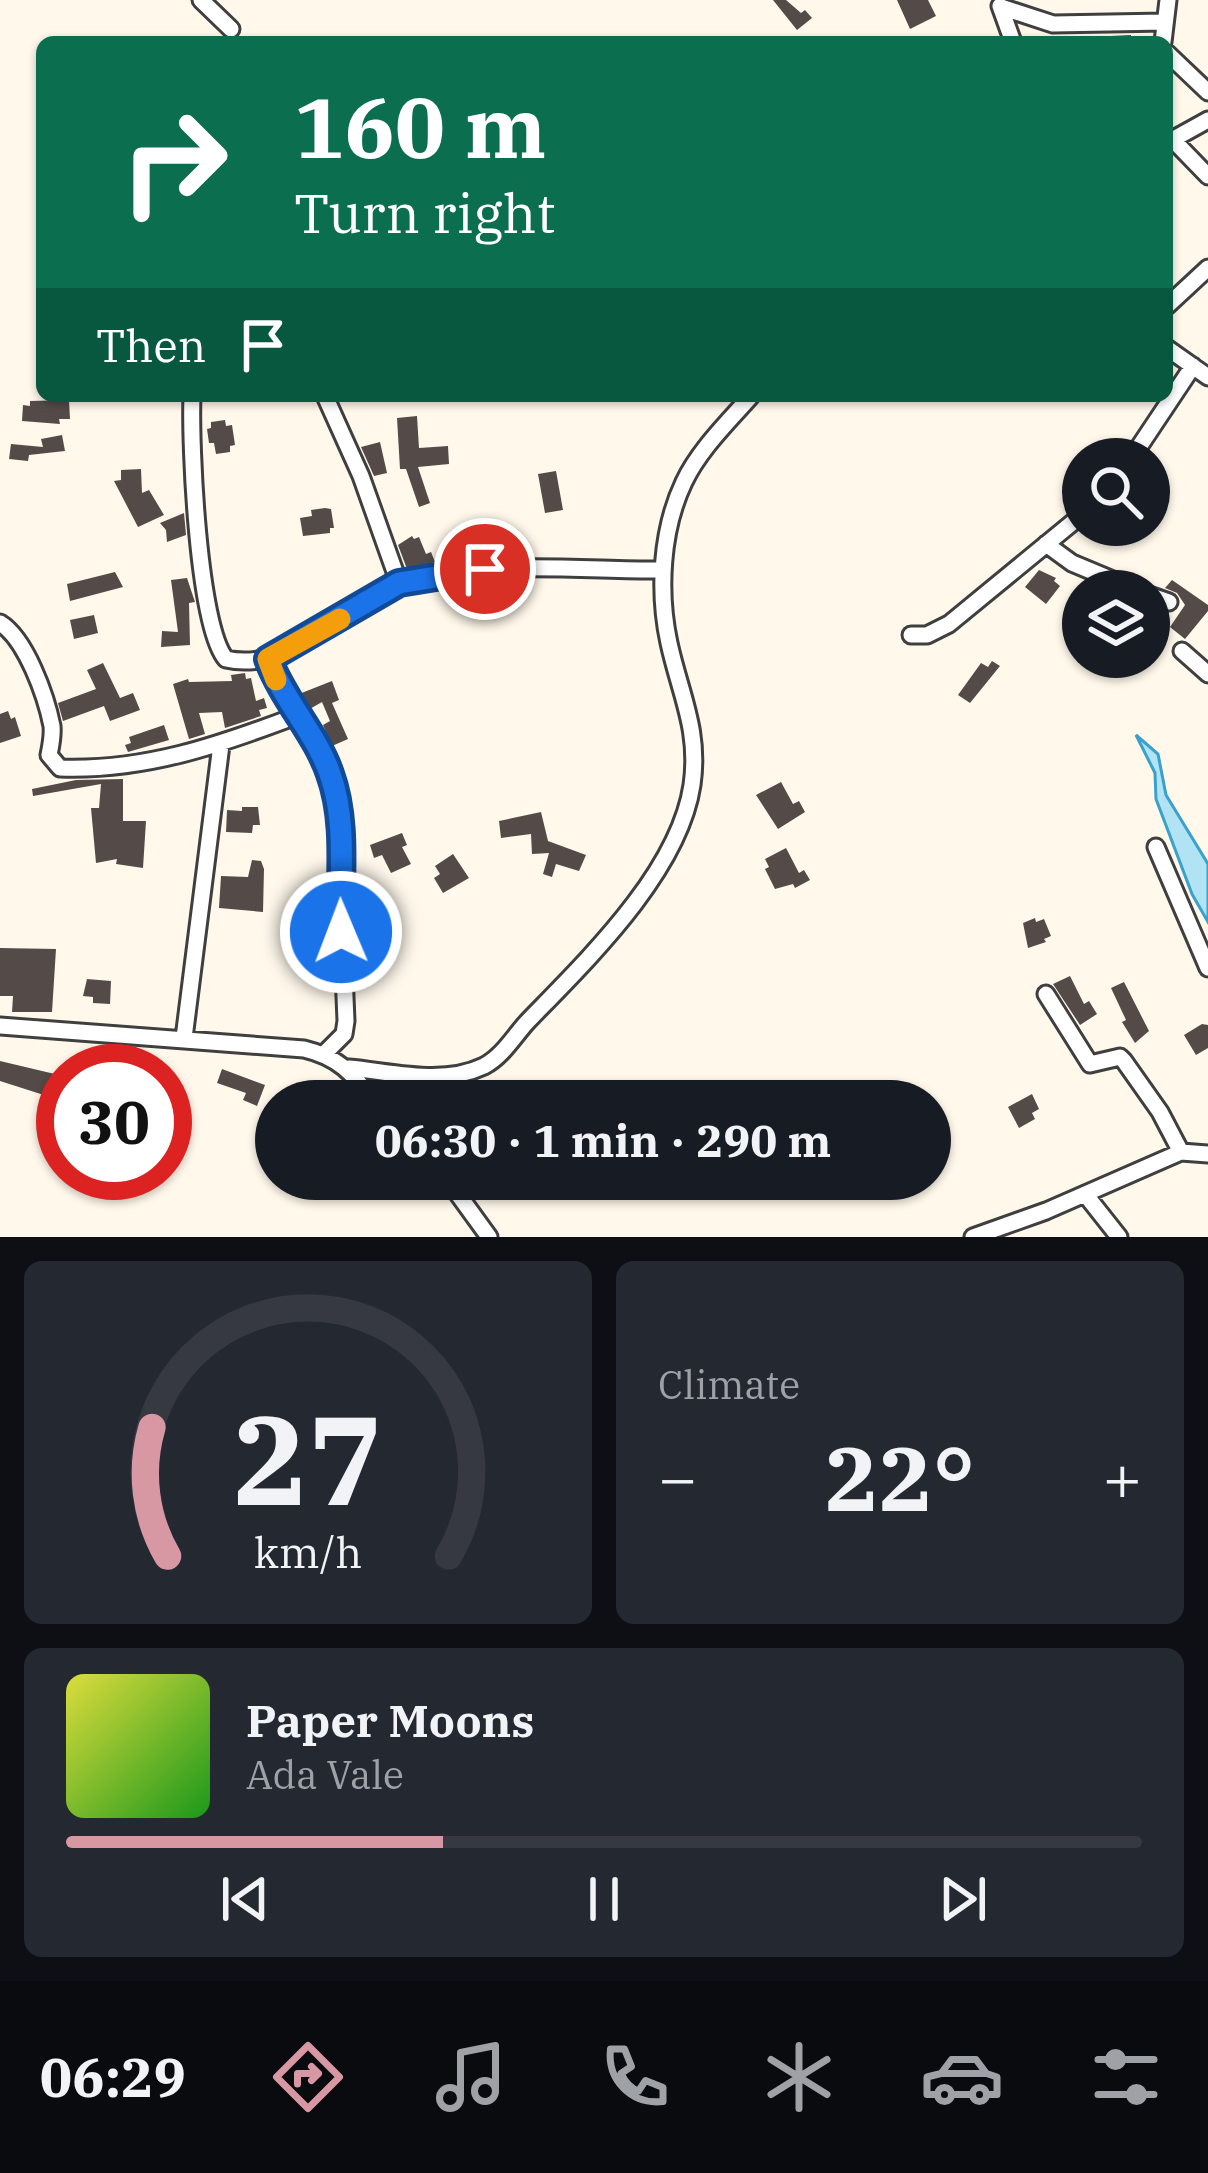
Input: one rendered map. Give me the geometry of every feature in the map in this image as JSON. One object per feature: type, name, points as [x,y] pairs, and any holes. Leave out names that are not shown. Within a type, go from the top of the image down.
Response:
[{"type":"street","points":[[201,0],[231,29]]},
{"type":"street","points":[[1164,36],[1168,0]]},
{"type":"street","points":[[999,4],[1053,25],[1165,22]]},
{"type":"street","points":[[999,4],[1011,36]]},
{"type":"street","points":[[1173,58],[1208,92]]},
{"type":"street","points":[[1173,140],[1208,120]]},
{"type":"street","points":[[1173,143],[1208,176]]},
{"type":"street","points":[[1173,300],[1208,268]]},
{"type":"street","points":[[1173,352],[1208,377]]},
{"type":"street","points":[[1173,396],[1193,366]]},
{"type":"street","points":[[192,402],[195,508],[214,639],[226,659],[268,659],[399,583],[485,569],[663,570]]},
{"type":"street","points":[[328,402],[361,476],[399,583]]},
{"type":"street","points":[[0,1026],[184,1038],[324,1054],[349,1068],[402,1076],[448,1075],[488,1064],[593,950],[668,851],[686,816],[695,732],[669,642],[663,570],[684,481],[746,402]]},
{"type":"street","points":[[1145,438],[1169,402]]},
{"type":"street","points":[[911,635],[927,635],[949,624],[1062,531]]},
{"type":"street","points":[[1046,544],[1090,570]]},
{"type":"street","points":[[0,623],[11,632],[31,669],[53,734],[49,755],[60,768],[144,765],[221,745],[296,716]]},
{"type":"street","points":[[1182,651],[1208,674]]},
{"type":"street","points":[[268,659],[331,774],[337,803],[346,1022],[344,1034],[324,1054]]},
{"type":"street","points":[[184,1038],[221,745]]},
{"type":"street","points":[[1156,847],[1208,968]]},
{"type":"street","points":[[1046,994],[1086,1060],[1097,1064],[1124,1060],[1181,1152]]},
{"type":"street","points":[[349,1068],[358,1080]]},
{"type":"street","points":[[973,1237],[1181,1152],[1208,1154]]},
{"type":"street","points":[[1085,1194],[1119,1237]]},
{"type":"street","points":[[462,1200],[489,1237]]},
{"type":"water","points":[[1136,735],[1158,754],[1166,795],[1208,864],[1208,922],[1192,894],[1156,799],[1155,773]]},
{"type":"building","points":[[773,0],[786,0],[812,18],[797,30]]},
{"type":"building","points":[[897,0],[928,0],[936,16],[910,29]]},
{"type":"building","points":[[30,401],[69,402],[70,419],[59,419],[60,424],[22,421],[23,405],[30,406]]},
{"type":"building","points":[[417,416],[419,448],[448,446],[449,464],[418,467],[430,503],[419,507],[406,469],[400,469],[397,418]]},
{"type":"building","points":[[225,420],[226,426],[232,425],[235,445],[230,452],[216,454],[207,429],[211,422]]},
{"type":"building","points":[[62,435],[65,451],[29,455],[28,461],[9,459],[11,444],[43,447],[41,439]]},
{"type":"building","points":[[380,442],[387,473],[374,476],[361,447]]},
{"type":"building","points":[[141,469],[142,493],[149,490],[164,515],[138,527],[114,481],[121,480],[121,470]]},
{"type":"building","points":[[556,471],[563,510],[545,513],[538,474]]},
{"type":"building","points":[[331,509],[334,528],[330,533],[303,536],[300,518]]},
{"type":"building","points":[[184,513],[186,535],[167,542],[160,523]]},
{"type":"building","points":[[419,537],[435,562],[407,569],[398,545]]},
{"type":"building","points":[[1039,570],[1056,578],[1060,586],[1046,604],[1025,587]]},
{"type":"building","points":[[115,572],[123,587],[70,601],[67,584]]},
{"type":"building","points":[[187,578],[195,602],[189,603],[190,645],[161,647],[162,631],[178,632],[171,580]]},
{"type":"building","points":[[1170,582],[1208,605],[1185,639],[1170,627],[1185,605],[1170,590]]},
{"type":"building","points":[[94,615],[98,633],[74,639],[70,620]]},
{"type":"building","points":[[992,661],[1000,666],[970,703],[958,695],[981,663],[988,667]]},
{"type":"building","points":[[103,663],[120,698],[133,693],[140,710],[110,721],[104,706],[63,721],[58,703],[96,689],[87,670]]},
{"type":"building","points":[[245,673],[246,679],[251,678],[256,701],[264,698],[267,708],[259,710],[261,716],[225,728],[222,712],[199,713],[205,734],[189,739],[173,684],[188,679],[232,681],[231,675]]},
{"type":"building","points":[[332,681],[339,700],[332,703],[348,739],[332,746],[323,725],[330,721],[322,702],[308,710],[299,694]]},
{"type":"building","points":[[8,711],[21,736],[0,743],[0,714]]},
{"type":"building","points":[[164,725],[169,740],[128,752],[129,737]]},
{"type":"building","points":[[123,779],[123,821],[146,821],[143,868],[116,864],[117,859],[96,863],[91,808],[99,808],[101,784],[33,796],[32,789],[76,780]]},
{"type":"building","points":[[781,782],[793,804],[799,801],[805,812],[778,829],[756,795]]},
{"type":"building","points":[[242,807],[258,807],[260,825],[253,825],[252,833],[226,832],[227,810],[242,811]]},
{"type":"building","points":[[541,812],[548,841],[586,855],[579,871],[556,864],[552,877],[543,874],[549,853],[532,854],[531,834],[501,838],[499,821]]},
{"type":"building","points":[[402,833],[407,845],[402,847],[411,864],[391,873],[382,855],[374,858],[370,845]]},
{"type":"building","points":[[786,848],[799,873],[804,870],[810,880],[795,888],[793,884],[775,889],[765,859]]},
{"type":"building","points":[[453,854],[469,878],[443,893],[434,878],[440,874],[435,866]]},
{"type":"building","points":[[252,860],[261,861],[264,869],[263,912],[219,908],[221,876],[248,877]]},
{"type":"building","points":[[1035,918],[1036,922],[1044,919],[1051,936],[1028,948],[1023,923]]},
{"type":"building","points":[[0,948],[56,949],[52,1012],[12,1012],[13,996],[0,996]]},
{"type":"building","points":[[1070,976],[1084,1004],[1089,1001],[1097,1014],[1080,1025],[1053,984]]},
{"type":"building","points":[[87,979],[111,981],[110,1004],[93,1003],[93,997],[83,996]]},
{"type":"building","points":[[1124,982],[1149,1031],[1135,1043],[1111,988]]},
{"type":"building","points":[[1208,1025],[1208,1048],[1196,1055],[1184,1035]]},
{"type":"building","points":[[0,1061],[36,1070],[36,1093],[0,1081]]},
{"type":"building","points":[[222,1069],[255,1081],[255,1105],[243,1100],[246,1093],[217,1083]]},
{"type":"building","points":[[1032,1094],[1039,1109],[1032,1113],[1035,1119],[1019,1128],[1008,1107]]},
{"type":"slow traffic","points":[[276,680],[268,659],[340,619]]},
{"type":"route","points":[[341,932],[340,848],[331,774],[285,698],[268,659],[399,583],[485,569]]}]
